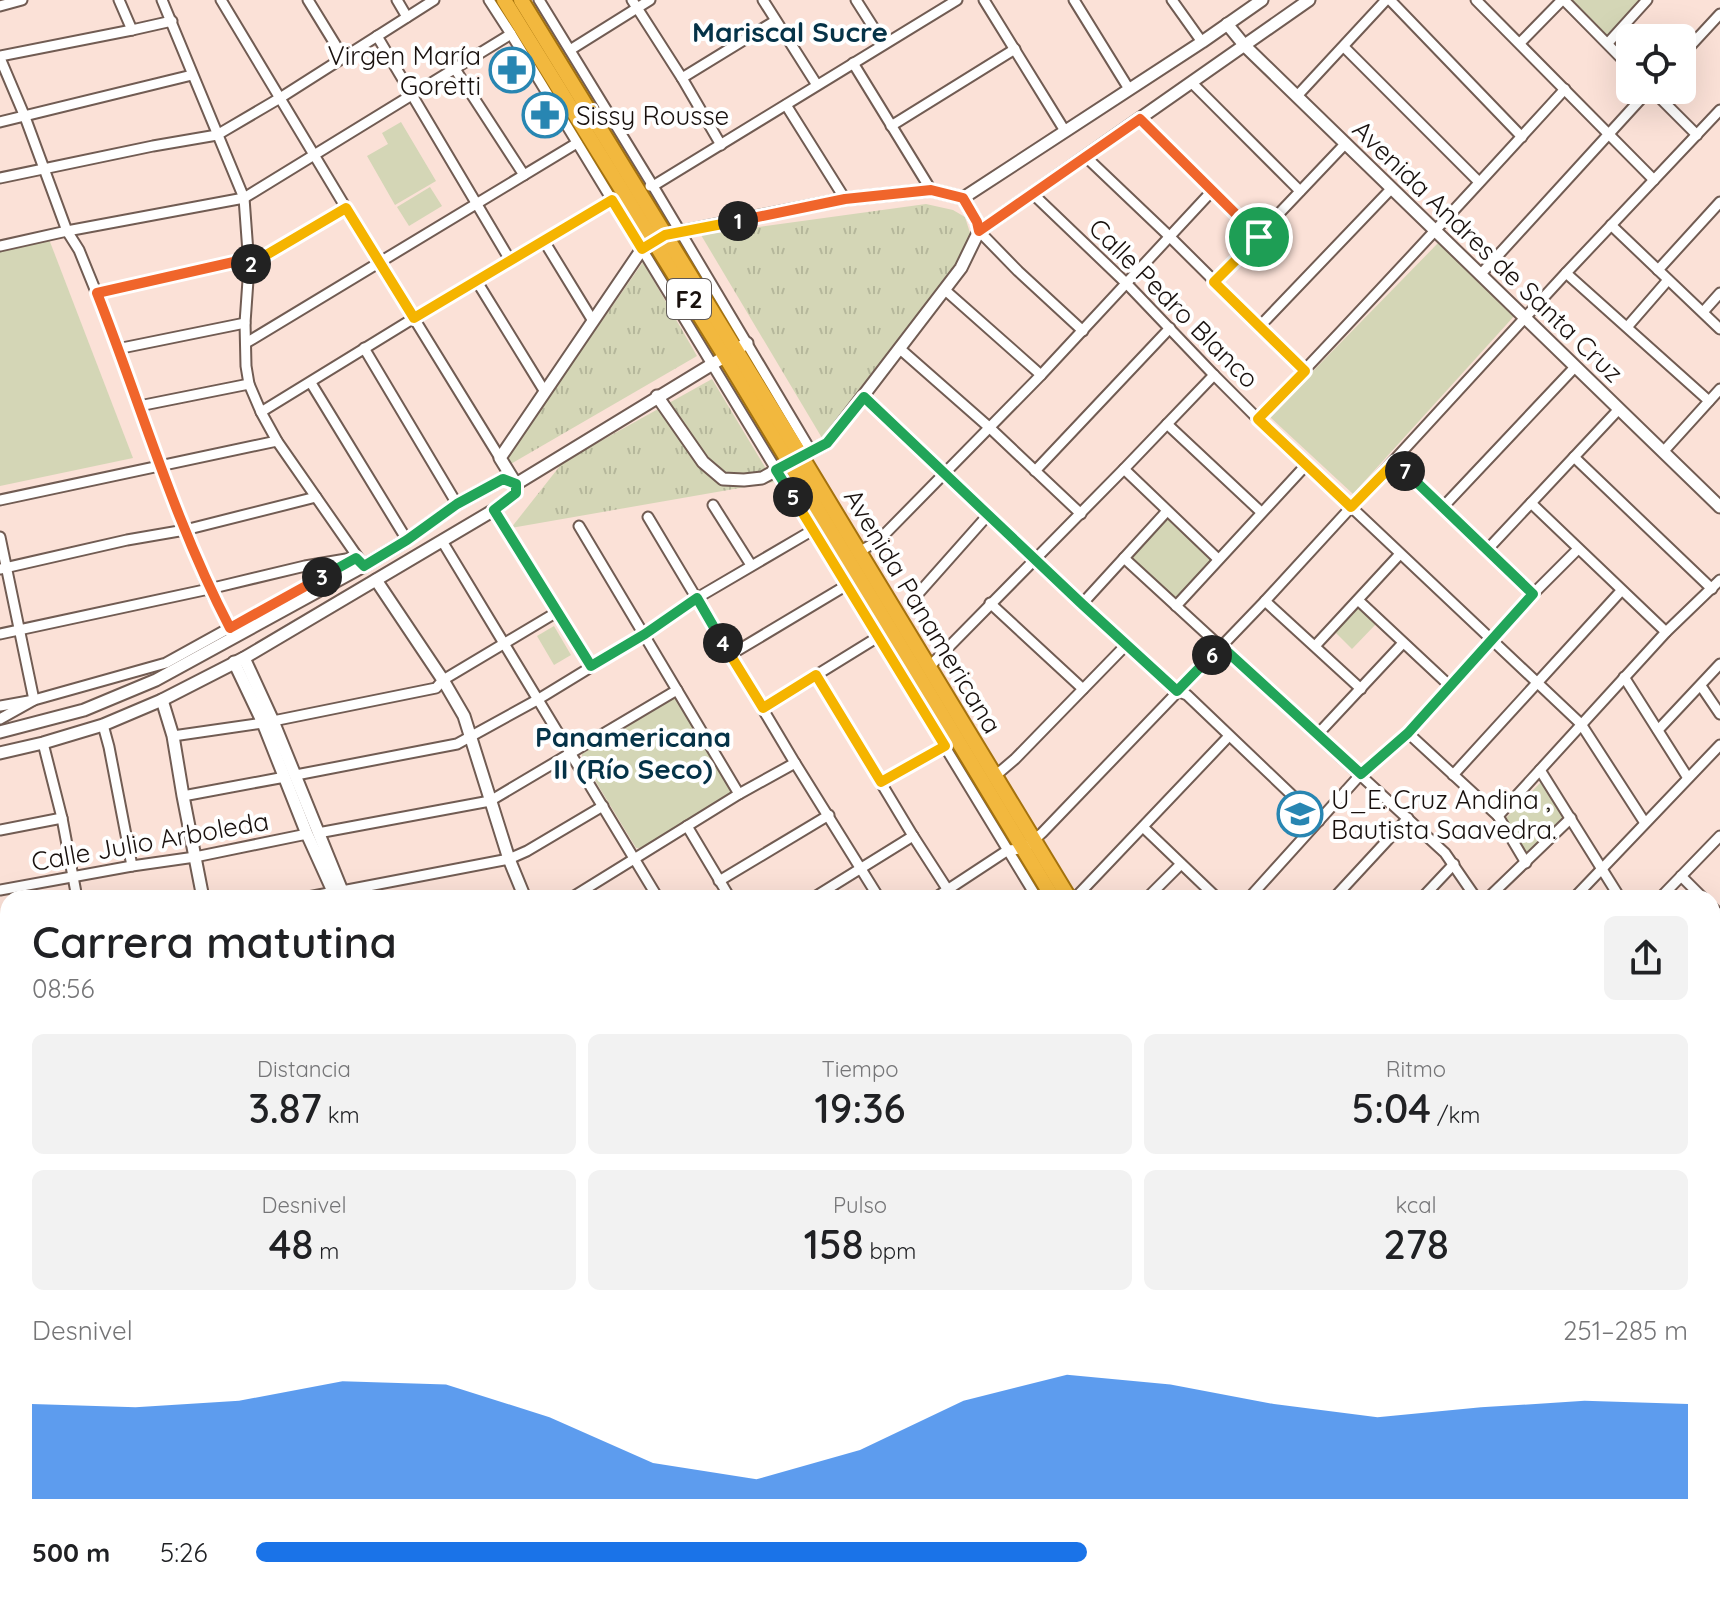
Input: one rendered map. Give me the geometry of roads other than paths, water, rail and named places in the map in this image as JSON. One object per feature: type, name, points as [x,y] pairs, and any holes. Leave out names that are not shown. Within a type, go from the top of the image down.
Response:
[{"type":"highway","name":"F2","points":[[504,0],[730,353]]},
{"type":"highway","name":"F2","points":[[521,0],[635,186],[660,240]]},
{"type":"highway","name":"Avenida Panamericana","points":[[730,353],[1048,890]]},
{"type":"highway","name":"Avenida Panamericana","points":[[794,460],[859,552],[995,776],[1022,847],[1064,890]]},
{"type":"street","points":[[119,0],[132,30]]},
{"type":"street","points":[[162,0],[244,198],[249,384],[277,441],[360,562]]},
{"type":"street","points":[[0,753],[103,725],[162,700],[239,660],[376,580],[494,510],[516,493],[516,484],[221,0]]},
{"type":"street","points":[[308,0],[343,57]]},
{"type":"street","points":[[397,0],[407,17]]},
{"type":"street","points":[[0,178],[217,135],[434,0]]},
{"type":"street","points":[[489,0],[612,200],[660,240],[730,353],[516,484]]},
{"type":"street","points":[[539,0],[653,186],[660,240]]},
{"type":"street","points":[[570,50],[635,4],[650,0]]},
{"type":"street","points":[[763,0],[817,85]]},
{"type":"street","points":[[856,0],[884,44]]},
{"type":"street","points":[[635,186],[653,186],[957,0]]},
{"type":"street","points":[[984,0],[1065,131]]},
{"type":"street","points":[[1074,0],[1129,89]]},
{"type":"street","points":[[1172,0],[1202,42]]},
{"type":"street","points":[[657,396],[703,462],[723,479],[762,478],[827,443],[961,268],[979,231],[1309,0]]},
{"type":"street","points":[[1297,96],[1388,0],[1522,137]]},
{"type":"street","points":[[1520,43],[1563,0],[1616,52]]},
{"type":"street","points":[[1608,43],[1647,0]]},
{"type":"street","points":[[1478,1],[1654,180]]},
{"type":"street","points":[[963,198],[1202,42],[1255,2]]},
{"type":"street","points":[[635,4],[721,145]]},
{"type":"street","points":[[1696,40],[1720,14]]},
{"type":"street","points":[[172,21],[0,57],[67,231],[79,250],[97,293],[185,530],[209,589],[230,628]]},
{"type":"street","points":[[682,78],[775,21]]},
{"type":"street","name":"Avenida Andres de Santa Cruz","points":[[1227,24],[1245,46],[1720,507]]},
{"type":"street","points":[[0,246],[244,198],[511,34]]},
{"type":"street","points":[[377,36],[510,260]]},
{"type":"street","points":[[1344,47],[1479,182]]},
{"type":"street","points":[[891,126],[1015,49]]},
{"type":"street","points":[[853,63],[931,190]]},
{"type":"street","points":[[455,69],[524,175]]},
{"type":"street","points":[[0,122],[192,75]]},
{"type":"street","points":[[1192,83],[1300,191]]},
{"type":"street","points":[[1258,419],[1565,89]]},
{"type":"street","points":[[1480,275],[1638,104]]},
{"type":"street","points":[[1665,104],[1697,135]]},
{"type":"street","points":[[786,105],[845,199]]},
{"type":"street","points":[[957,890],[1022,847],[1177,691],[1395,462],[1566,273],[1720,110]]},
{"type":"street","points":[[1140,119],[1259,237]]},
{"type":"street","points":[[246,343],[577,143]]},
{"type":"street","points":[[1214,282],[1346,143]]},
{"type":"street","points":[[1086,157],[1305,371]]},
{"type":"street","points":[[1259,327],[1392,188]]},
{"type":"street","points":[[500,458],[593,321],[660,240],[845,199],[931,190],[963,198],[979,231],[1083,331]]},
{"type":"street","points":[[859,552],[879,540],[990,428],[1212,191]]},
{"type":"street","name":"Calle Pedro Blanco","points":[[1033,194],[1127,284],[1258,419],[1581,724],[1645,823]]},
{"type":"street","points":[[261,412],[612,200]]},
{"type":"street","points":[[1658,270],[1720,202]]},
{"type":"street","points":[[97,293],[248,262],[346,208]]},
{"type":"street","points":[[1611,225],[1720,329]]},
{"type":"street","points":[[544,241],[593,321]]},
{"type":"street","points":[[1566,273],[1709,401]]},
{"type":"street","points":[[476,280],[545,392]]},
{"type":"street","points":[[1628,326],[1668,280]]},
{"type":"street","points":[[945,290],[1041,375]]},
{"type":"street","points":[[1703,312],[1720,293]]},
{"type":"street","points":[[117,349],[245,323]]},
{"type":"street","points":[[1035,471],[1170,328]]},
{"type":"street","points":[[364,348],[457,504]]},
{"type":"street","points":[[899,348],[1081,514]]},
{"type":"street","name":"Avenida Panamericana","points":[[730,353],[794,460],[813,530],[945,746],[1022,847],[1035,890]]},
{"type":"street","points":[[1443,507],[1575,367]]},
{"type":"street","points":[[929,667],[1214,375]]},
{"type":"street","points":[[311,383],[407,540]]},
{"type":"street","points":[[139,406],[249,384]]},
{"type":"street","points":[[1663,452],[1720,389]]},
{"type":"street","points":[[864,397],[1082,604],[1177,691],[1187,695],[1319,821]]},
{"type":"street","points":[[1487,550],[1619,409]]},
{"type":"street","points":[[1167,424],[1261,512]]},
{"type":"street","points":[[0,500],[277,441]]},
{"type":"street","points":[[1574,457],[1712,589]]},
{"type":"street","points":[[1395,462],[1533,594]]},
{"type":"street","points":[[1176,606],[1307,464]]},
{"type":"street","points":[[1124,469],[1218,559]]},
{"type":"street","points":[[0,706],[34,700],[166,663],[407,540],[457,504],[503,479],[516,484]]},
{"type":"street","points":[[4,568],[185,530],[316,497]]},
{"type":"street","points":[[1531,503],[1666,632]]},
{"type":"street","points":[[713,505],[751,565]]},
{"type":"street","points":[[494,510],[591,666]]},
{"type":"street","points":[[1082,604],[1167,511]]},
{"type":"street","points":[[917,595],[988,515]]},
{"type":"street","points":[[648,517],[874,890]]},
{"type":"street","points":[[579,526],[739,794]]},
{"type":"street","points":[[183,796],[457,744],[537,700],[645,634],[697,598],[813,530]]},
{"type":"street","points":[[0,537],[4,568],[34,700]]},
{"type":"street","points":[[442,541],[653,890]]},
{"type":"street","points":[[1256,890],[1361,774],[1408,733],[1533,594],[1578,549]]},
{"type":"street","points":[[1315,646],[1400,554]]},
{"type":"street","points":[[1124,558],[1445,853],[1471,890]]},
{"type":"street","points":[[0,634],[305,566],[360,562]]},
{"type":"street","points":[[0,732],[84,710],[156,680],[360,562]]},
{"type":"street","points":[[376,580],[464,716],[522,890]]},
{"type":"street","points":[[1498,816],[1666,632],[1720,580]]},
{"type":"street","points":[[730,655],[847,585]]},
{"type":"street","points":[[1453,775],[1621,591]]},
{"type":"street","points":[[1358,600],[1450,686]]},
{"type":"street","points":[[1265,601],[1361,689]]},
{"type":"street","points":[[990,603],[1083,689]]},
{"type":"street","points":[[173,736],[268,722],[426,692],[557,612]]},
{"type":"street","points":[[763,708],[878,637]]},
{"type":"street","points":[[1317,735],[1403,643]]},
{"type":"street","points":[[995,776],[1126,645]]},
{"type":"street","points":[[239,660],[268,722],[337,890]]},
{"type":"street","points":[[1658,730],[1720,664]]},
{"type":"street","points":[[816,675],[948,890]]},
{"type":"street","points":[[1624,677],[1688,778]]},
{"type":"street","points":[[1701,686],[1720,714]]},
{"type":"street","name":"Calle Julio Arboleda","points":[[0,890],[490,801],[677,690]]},
{"type":"street","points":[[0,719],[34,700]]},
{"type":"street","points":[[162,700],[173,736],[201,890]]},
{"type":"street","points":[[103,725],[132,866]]},
{"type":"street","points":[[1408,733],[1498,816],[1526,863]]},
{"type":"street","points":[[1080,890],[1229,736]]},
{"type":"street","points":[[43,743],[76,890]]},
{"type":"street","points":[[1582,890],[1720,745]]},
{"type":"street","points":[[881,782],[945,746]]},
{"type":"street","points":[[584,890],[795,763]]},
{"type":"street","points":[[1540,770],[1615,890]]},
{"type":"street","points":[[363,890],[509,859],[603,806]]},
{"type":"street","points":[[719,881],[829,815]]},
{"type":"street","points":[[0,830],[62,818]]},
{"type":"street","points":[[1341,890],[1408,818]]},
{"type":"street","points":[[1497,890],[1571,818]]},
{"type":"street","points":[[687,826],[725,890]]},
{"type":"street","points":[[1143,827],[1209,890]]},
{"type":"street","points":[[827,890],[913,836]]},
{"type":"street","points":[[1668,890],[1720,836]]},
{"type":"street","points":[[1155,890],[1181,864]]},
{"type":"street","points":[[1430,890],[1454,864]]},
{"type":"street","points":[[1681,876],[1695,890]]},
{"type":"place","name":"Virgen María Goretti","points":[[512,70]]},
{"type":"place","name":"Sissy Rousse","points":[[545,115]]},
{"type":"place","name":"U_E. Cruz Andina , Bautista Saavedra.","points":[[1300,814]]},
{"type":"district","name":"Mariscal Sucre","points":[[790,31]]},
{"type":"district","name":"Panamericana II (Río Seco)","points":[[633,752]]}]
